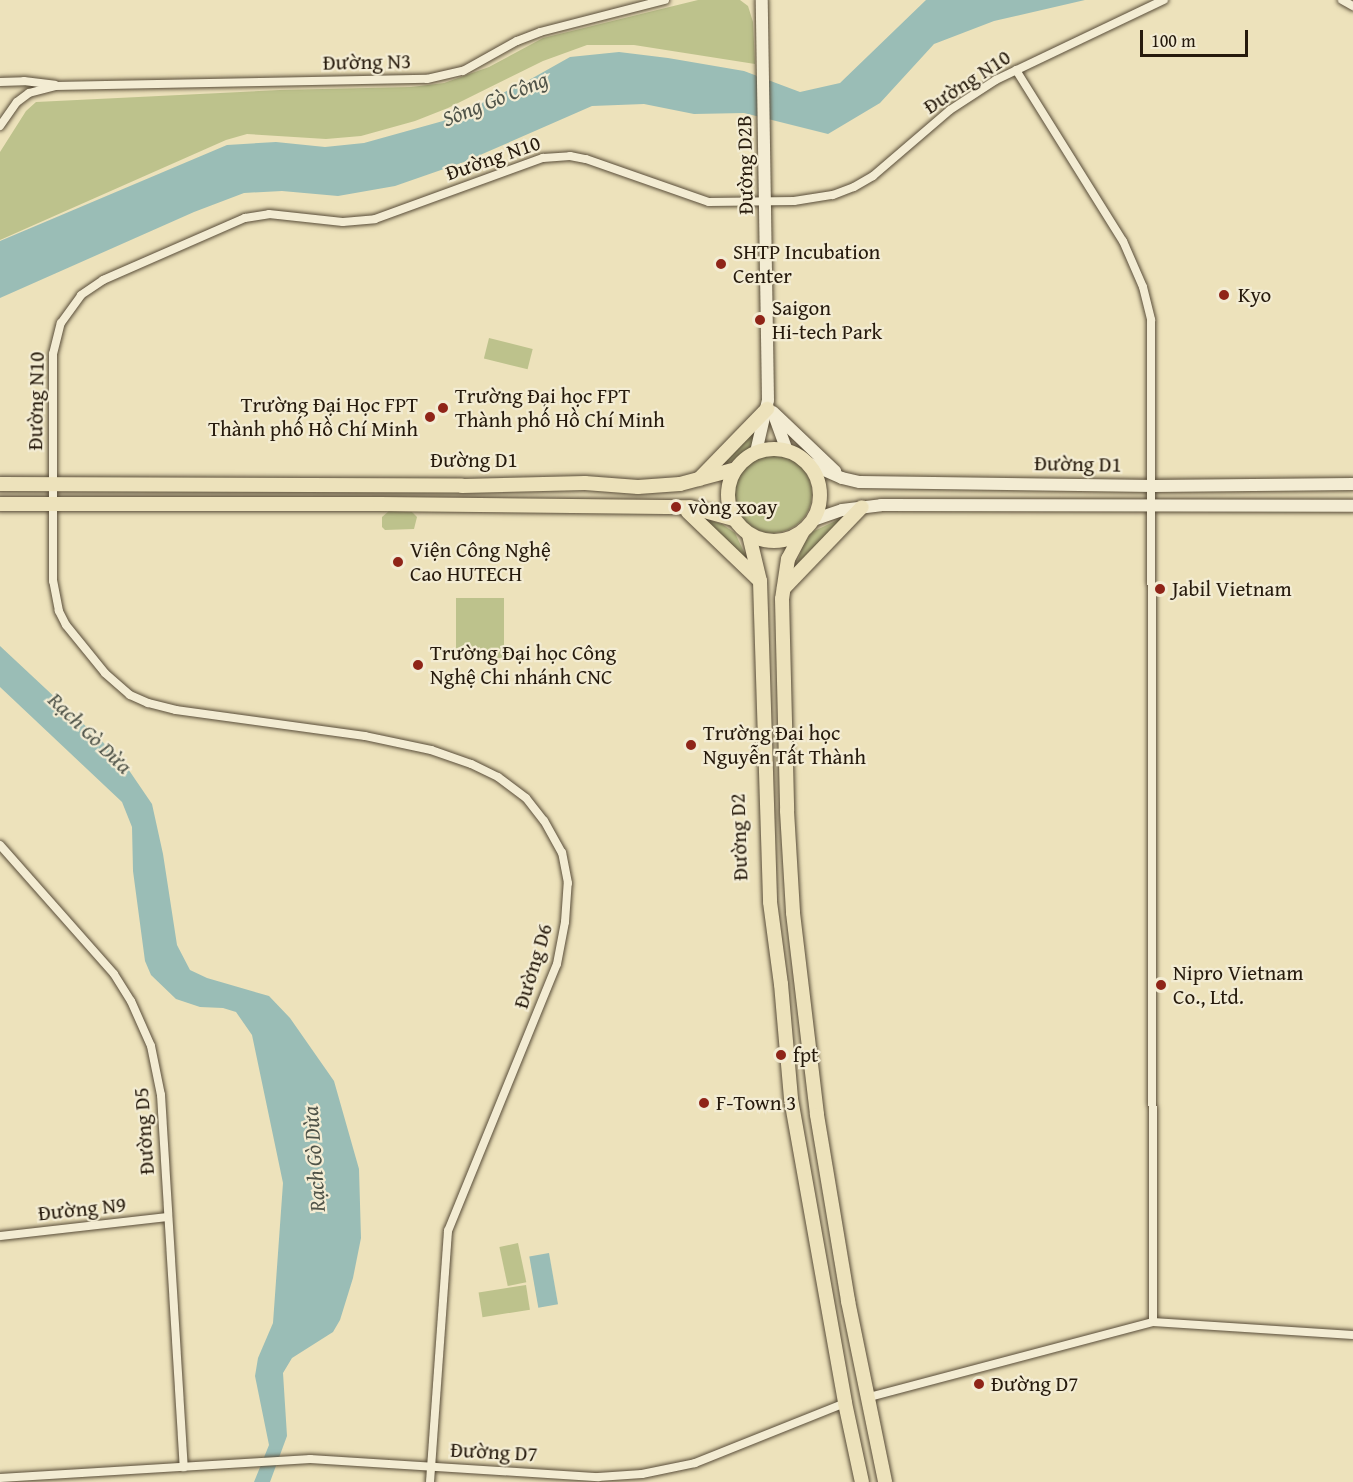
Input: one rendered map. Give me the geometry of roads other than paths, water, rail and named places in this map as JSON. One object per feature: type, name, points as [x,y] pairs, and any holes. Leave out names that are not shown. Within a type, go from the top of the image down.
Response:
[{"type":"main road","points":[[697,480],[769,407]]},
{"type":"main road","points":[[803,531],[776,542],[762,540],[749,535],[734,519],[728,494],[736,469],[756,452],[766,449],[787,451],[806,462],[819,483],[819,508],[803,531],[788,560],[784,588],[785,741],[795,928],[817,1111],[829,1188],[885,1482]]},
{"type":"main road","name":"Đường D1","points":[[0,484],[364,486],[585,483],[638,487],[697,480],[736,469]]},
{"type":"main road","points":[[325,486],[325,504]]},
{"type":"main road","points":[[0,504],[550,505],[690,507],[688,511]]},
{"type":"main road","points":[[0,510],[7,511],[18,504]]},
{"type":"main road","points":[[550,505],[561,510],[688,511],[734,519]]},
{"type":"main road","points":[[784,588],[862,507]]},
{"type":"main road","points":[[688,511],[760,581]]},
{"type":"main road","name":"Đường D2","points":[[749,535],[760,581],[770,902],[781,984],[790,1099],[844,1403],[862,1482]]},
{"type":"main road","points":[[776,953],[798,949]]},
{"type":"main road","points":[[800,1149],[822,1144]]},
{"type":"main road","points":[[844,1403],[868,1397]]},
{"type":"main road","name":"Đường D2","points":[[854,1446],[852,1459],[857,1482]]},
{"type":"main road","points":[[879,1446],[887,1456],[891,1482]]},
{"type":"street","name":"Đường N3","points":[[0,82],[36,82],[55,86],[427,79],[463,71],[517,41],[540,32],[664,0]]},
{"type":"street","name":"Đường D2B","points":[[756,452],[769,407],[762,0]]},
{"type":"street","name":"Đường N10","points":[[55,504],[52,354],[61,323],[70,308],[81,295],[103,280],[245,218],[269,214],[343,222],[375,219],[530,161],[556,156],[586,159],[708,202],[815,199],[854,187],[873,176],[950,110],[1016,70],[1164,0]]},
{"type":"street","points":[[1342,0],[1353,6]]},
{"type":"street","points":[[1016,70],[1123,241],[1143,287],[1151,320],[1153,1322]]},
{"type":"street","name":"Đường N3","points":[[0,126],[17,102],[29,93],[55,86]]},
{"type":"street","name":"Đường D2B","points":[[769,407],[787,451]]},
{"type":"street","points":[[769,407],[842,478]]},
{"type":"street","name":"Đường D1","points":[[806,462],[842,478],[881,483],[1153,486],[1353,484]]},
{"type":"street","name":"Đường D6","points":[[55,504],[53,581],[59,611],[76,640],[105,673],[130,695],[148,704],[176,710],[365,736],[448,755],[498,777],[526,798],[544,821],[562,853],[568,883],[566,922],[557,964],[448,1231],[430,1482]]},
{"type":"street","name":"Đường D1","points":[[813,519],[862,507],[1353,506]]},
{"type":"street","name":"Đường D5","points":[[0,845],[114,974],[145,1030],[161,1095],[184,1467]]},
{"type":"street","name":"Đường N9","points":[[0,1236],[168,1217]]},
{"type":"street","points":[[868,1397],[1153,1322],[1353,1335]]},
{"type":"street","name":"Đường D7","points":[[184,1467],[310,1459],[598,1476],[642,1474],[695,1463],[844,1403]]},
{"type":"street","points":[[0,1478],[184,1467]]},
{"type":"water","name":"Sông Gò Công","points":[[926,0],[1085,0],[994,21],[934,44],[880,103],[828,134],[744,113],[694,114],[644,104],[592,106],[464,162],[395,186],[338,196],[282,191],[244,193],[194,212],[0,298],[0,241],[227,145],[276,142],[325,147],[364,143],[443,121],[522,84],[570,57],[619,52],[744,71],[800,92],[840,83]]},
{"type":"water","name":"Rạch Gò Dừa","points":[[0,646],[122,760],[152,804],[163,854],[177,945],[190,970],[207,978],[269,996],[290,1018],[334,1081],[359,1169],[361,1238],[353,1278],[340,1320],[333,1332],[292,1358],[283,1373],[287,1436],[270,1482],[254,1482],[269,1445],[255,1376],[258,1358],[273,1323],[283,1183],[252,1035],[236,1012],[223,1008],[200,1007],[176,999],[151,975],[145,961],[133,871],[132,827],[122,802],[0,687]]},
{"type":"water","points":[[549,1253],[558,1304],[538,1308],[529,1256]]},
{"type":"place","name":"SHTP Incubation Center","points":[[721,264]]},
{"type":"place","name":"Kyo","points":[[1224,295]]},
{"type":"place","name":"Saigon Hi-tech Park","points":[[760,320]]},
{"type":"place","name":"Trường Đại học FPT Thành phố Hồ Chí Minh","points":[[443,408]]},
{"type":"place","name":"Trường Đại Học FPT Thành phố Hồ Chí Minh","points":[[430,417]]},
{"type":"place","name":"vòng xoay","points":[[676,507]]},
{"type":"place","name":"Viện Công Nghệ Cao HUTECH","points":[[398,562]]},
{"type":"place","name":"Jabil Vietnam","points":[[1160,589]]},
{"type":"place","name":"Trường Đại học Công Nghệ Chi nhánh CNC","points":[[418,665]]},
{"type":"place","name":"Trường Đại học Nguyễn Tất Thành","points":[[691,745]]},
{"type":"place","name":"Nipro Vietnam Co., Ltd.","points":[[1161,985]]},
{"type":"place","name":"fpt","points":[[781,1055]]},
{"type":"place","name":"F-Town 3","points":[[704,1103]]},
{"type":"place","name":"Đường D7","points":[[979,1384]]}]
